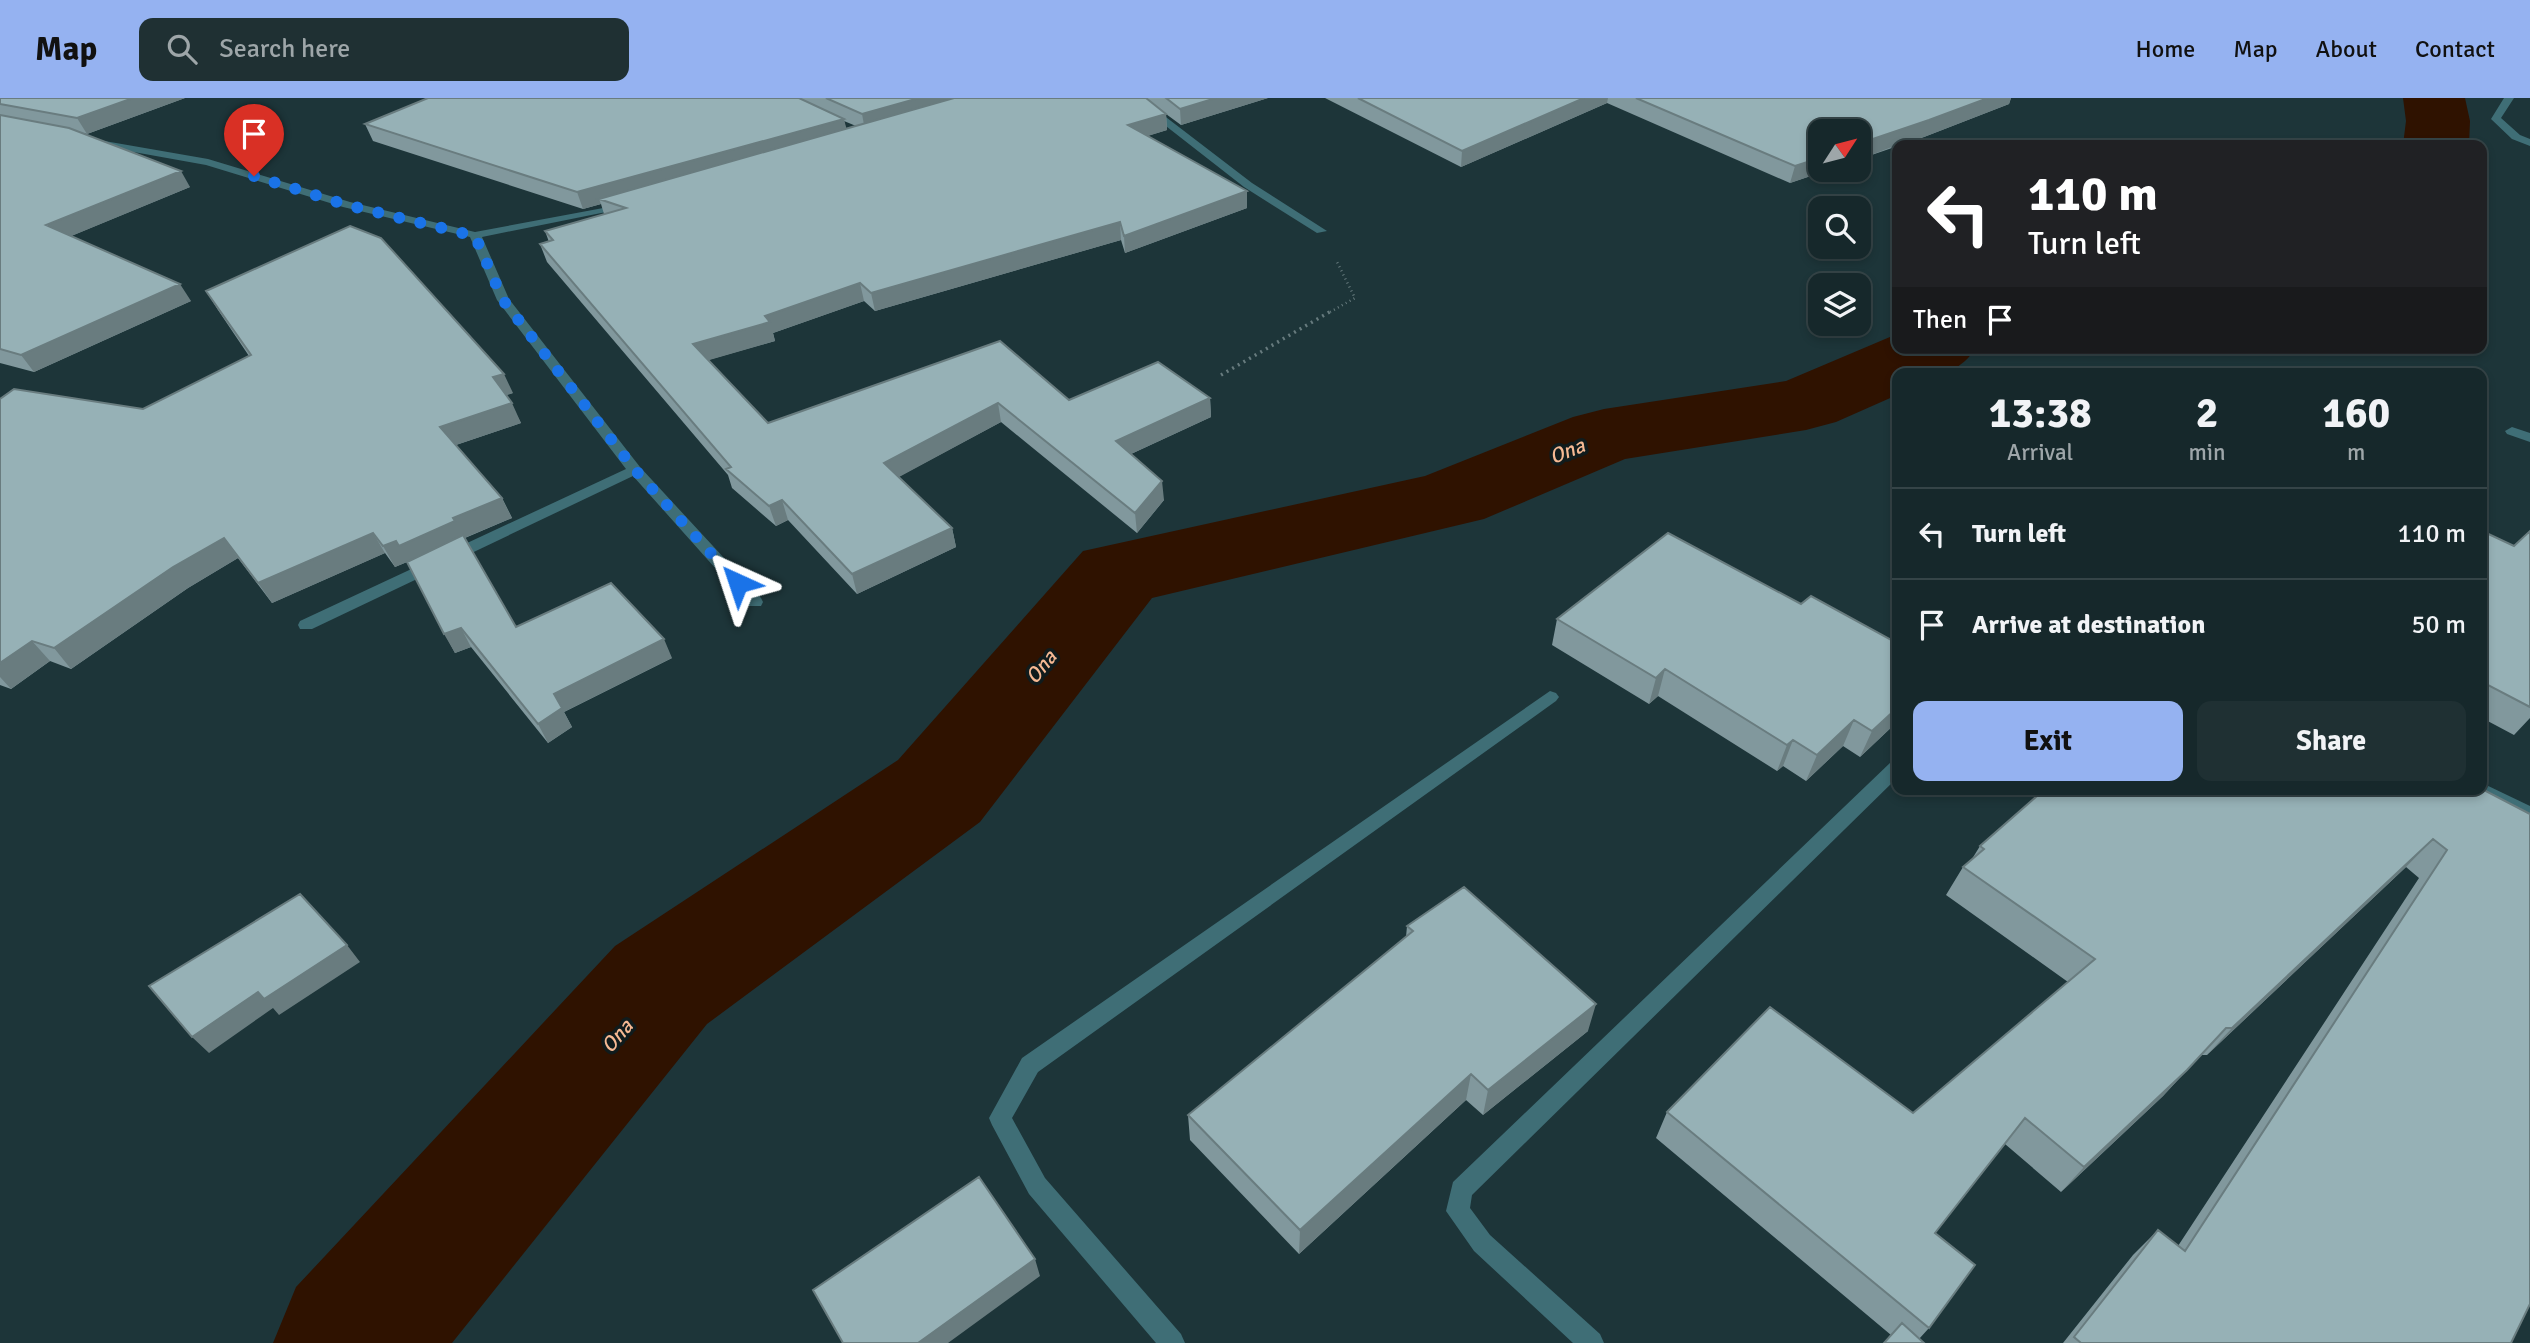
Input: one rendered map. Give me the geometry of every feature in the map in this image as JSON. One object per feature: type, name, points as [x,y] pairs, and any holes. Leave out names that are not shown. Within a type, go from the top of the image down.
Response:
[{"type":"street","points":[[1135,98],[1248,185],[1321,231]]},
{"type":"street","points":[[2509,98],[2496,119],[2516,136],[2530,143]]},
{"type":"street","points":[[74,138],[208,162],[347,205],[475,236],[606,211],[645,200]]},
{"type":"street","points":[[475,236],[503,300],[635,470],[755,602]]},
{"type":"street","points":[[2512,431],[2530,438]]},
{"type":"street","points":[[306,625],[635,470]]},
{"type":"street","points":[[1172,1343],[1037,1186],[1000,1118],[1030,1065],[1550,697]]},
{"type":"street","points":[[1591,1343],[1482,1243],[1458,1211],[1461,1190],[1892,772]]},
{"type":"street","points":[[2487,792],[2530,814]]},
{"type":"path","points":[[1221,375],[1355,298],[1321,231]]},
{"type":"building","points":[[0,98],[133,98],[77,118],[0,104]]},
{"type":"building","points":[[428,98],[799,98],[844,119],[577,192],[365,124]]},
{"type":"building","points":[[826,98],[919,98],[862,114]]},
{"type":"building","points":[[954,98],[1146,98],[1166,114],[1128,125],[1247,191],[1124,236],[1120,222],[871,293],[860,283],[765,316],[770,322],[693,344],[768,423],[1000,341],[1069,400],[1158,362],[1210,398],[1116,441],[1162,481],[1135,513],[998,403],[884,463],[952,528],[852,574],[782,500],[769,506],[726,469],[731,467],[540,244],[553,240],[545,231],[626,208],[599,199]]},
{"type":"building","points":[[1166,98],[1216,98],[1180,109]]},
{"type":"building","points":[[1358,98],[1584,98],[1462,151]]},
{"type":"building","points":[[1636,98],[1988,98],[1871,140],[1871,119],[1808,119],[1808,162],[1795,166]]},
{"type":"building","points":[[0,115],[69,128],[181,171],[46,225],[180,284],[21,355],[0,349]]},
{"type":"building","points":[[350,226],[381,238],[504,374],[493,377],[512,403],[440,427],[502,498],[453,518],[455,521],[399,546],[396,541],[383,546],[373,533],[258,583],[224,538],[173,567],[54,648],[32,641],[0,663],[0,399],[14,389],[143,409],[251,355],[206,291]]},
{"type":"building","points":[[2530,531],[2530,707],[2487,685],[2487,533],[2514,546]]},
{"type":"building","points":[[1668,533],[1801,604],[1811,596],[1892,640],[1892,713],[1872,731],[1854,720],[1817,755],[1793,740],[1787,745],[1665,669],[1656,678],[1557,619]]},
{"type":"building","points":[[463,535],[516,627],[611,583],[664,639],[554,694],[562,708],[538,724],[461,628],[444,634],[407,562]]},
{"type":"building","points":[[2487,792],[2530,814],[2530,1304],[2511,1343],[2081,1343],[2074,1337],[2158,1230],[2185,1251],[2447,850],[2433,839],[2232,1028],[2226,1028],[2187,1070],[2084,1167],[2025,1118],[1935,1233],[1975,1265],[1929,1328],[1667,1112],[1770,1007],[1913,1113],[2095,959],[1963,867],[1984,849],[1980,846],[2038,795],[2487,795]]},
{"type":"building","points":[[1464,887],[1596,1004],[1488,1090],[1471,1074],[1300,1230],[1188,1115],[1413,931],[1407,926]]},
{"type":"building","points":[[300,894],[347,945],[264,999],[258,992],[192,1037],[149,986]]},
{"type":"building","points":[[979,1177],[1035,1259],[918,1343],[843,1343],[813,1290]]},
{"type":"building","points":[[1902,1323],[1924,1343],[1884,1343]]},
{"type":"waterway","name":"Ona","points":[[2434,98],[2438,121],[2436,140]]},
{"type":"waterway","name":"Ona","points":[[352,1343],[661,985],[939,791],[1118,574],[1451,499],[1604,436],[1806,404],[1921,354]]},
{"type":"route","points":[[254,176],[347,205],[475,236],[503,300],[635,470],[738,583]]}]
